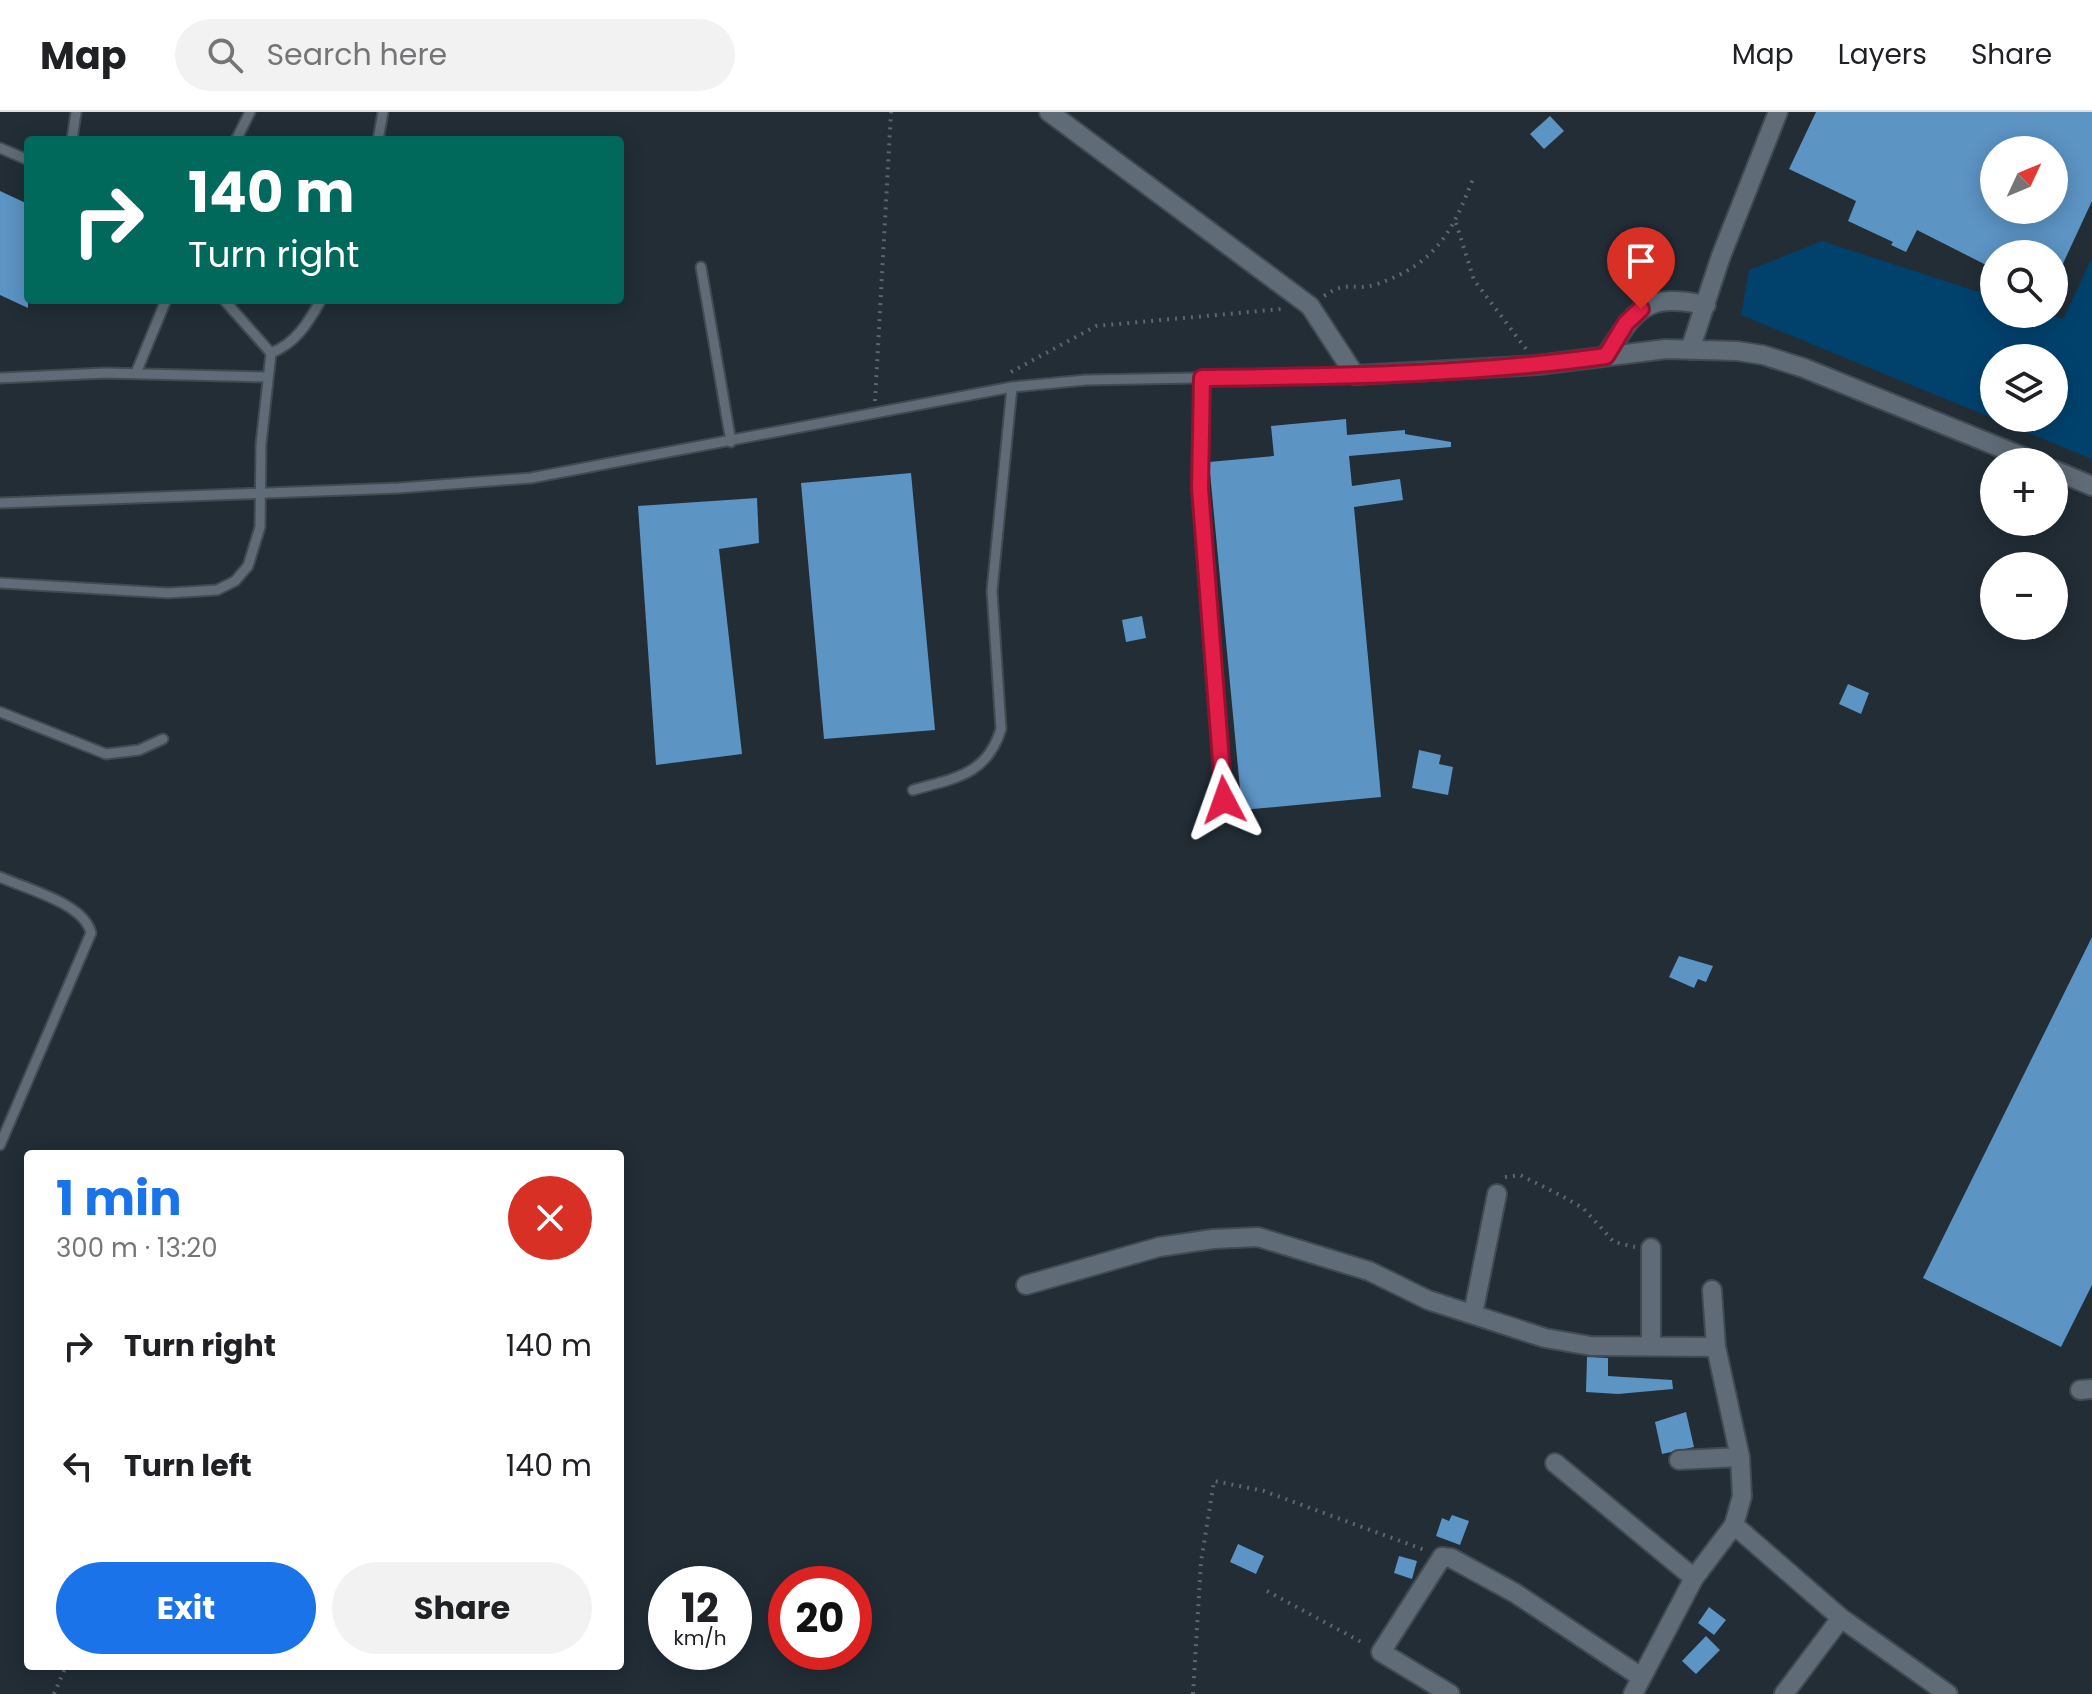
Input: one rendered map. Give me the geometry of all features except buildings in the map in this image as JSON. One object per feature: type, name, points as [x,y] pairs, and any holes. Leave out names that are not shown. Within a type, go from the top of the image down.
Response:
[{"type":"street","points":[[1049,112],[1310,306],[1355,375],[1538,365],[1690,350],[1763,355],[1804,368],[2001,448]]},
{"type":"street","points":[[1690,350],[1721,256],[1778,112]]},
{"type":"street","points":[[1606,356],[1626,323],[1654,302],[1676,299],[1706,305]]},
{"type":"street","points":[[2068,476],[2092,486]]},
{"type":"street","points":[[1473,1314],[1497,1194]]},
{"type":"street","points":[[1026,1285],[1159,1247],[1213,1239],[1258,1237],[1369,1271],[1428,1300],[1545,1338],[1591,1346],[1716,1347]]},
{"type":"street","points":[[1651,1248],[1651,1345]]},
{"type":"street","points":[[1450,1694],[1381,1652],[1442,1557],[1451,1558],[1515,1593],[1637,1686],[1694,1578],[1734,1525],[1742,1496],[1740,1457],[1716,1347],[1712,1290]]},
{"type":"street","points":[[1679,1460],[1740,1457]]},
{"type":"street","points":[[1555,1463],[1694,1578]]},
{"type":"street","points":[[1734,1525],[1921,1686],[1948,1694]]},
{"type":"street","points":[[1784,1694],[1841,1618]]},
{"type":"lane","points":[[73,136],[76,112]]},
{"type":"lane","points":[[238,136],[250,112]]},
{"type":"lane","points":[[379,136],[383,112]]},
{"type":"lane","points":[[0,148],[24,158]]},
{"type":"lane","points":[[701,267],[731,442]]},
{"type":"lane","points":[[136,373],[164,304]]},
{"type":"lane","points":[[0,583],[168,593],[217,590],[235,581],[248,566],[256,547],[271,353],[228,304]]},
{"type":"lane","points":[[271,353],[283,348],[299,334],[318,304]]},
{"type":"lane","points":[[0,378],[136,373],[268,377]]},
{"type":"lane","points":[[0,503],[399,488],[531,478],[1012,387],[1086,380],[1355,375]]},
{"type":"lane","points":[[1202,378],[1200,488],[1224,800]]},
{"type":"lane","points":[[913,790],[979,767],[996,744],[1001,729],[992,591],[1012,387]]},
{"type":"lane","points":[[0,713],[106,754],[139,750],[163,739]]},
{"type":"lane","points":[[0,877],[68,908],[89,923],[91,933],[0,1145]]},
{"type":"path","points":[[874,412],[891,112]]},
{"type":"path","points":[[999,379],[1096,326],[1310,306],[1339,286],[1375,286],[1423,262],[1456,223],[1474,176]]},
{"type":"path","points":[[1456,223],[1474,280],[1538,365]]},
{"type":"path","points":[[1497,1194],[1508,1175],[1520,1175],[1583,1208],[1614,1242],[1651,1248]]},
{"type":"path","points":[[1193,1694],[1201,1562],[1214,1481],[1264,1491],[1442,1557]]},
{"type":"path","points":[[1267,1591],[1381,1652]]},
{"type":"path","points":[[54,1694],[64,1670]]},
{"type":"shaded area","points":[[1822,241],[1980,292],[1980,328],[2068,328],[2068,308],[2092,258],[2092,459],[2026,432],[2068,432],[2068,344],[1980,344],[1980,413],[1741,315],[1749,270]]},
{"type":"route","points":[[1224,800],[1200,488],[1202,378],[1420,374],[1538,365],[1606,356],[1626,323],[1641,309]]}]
